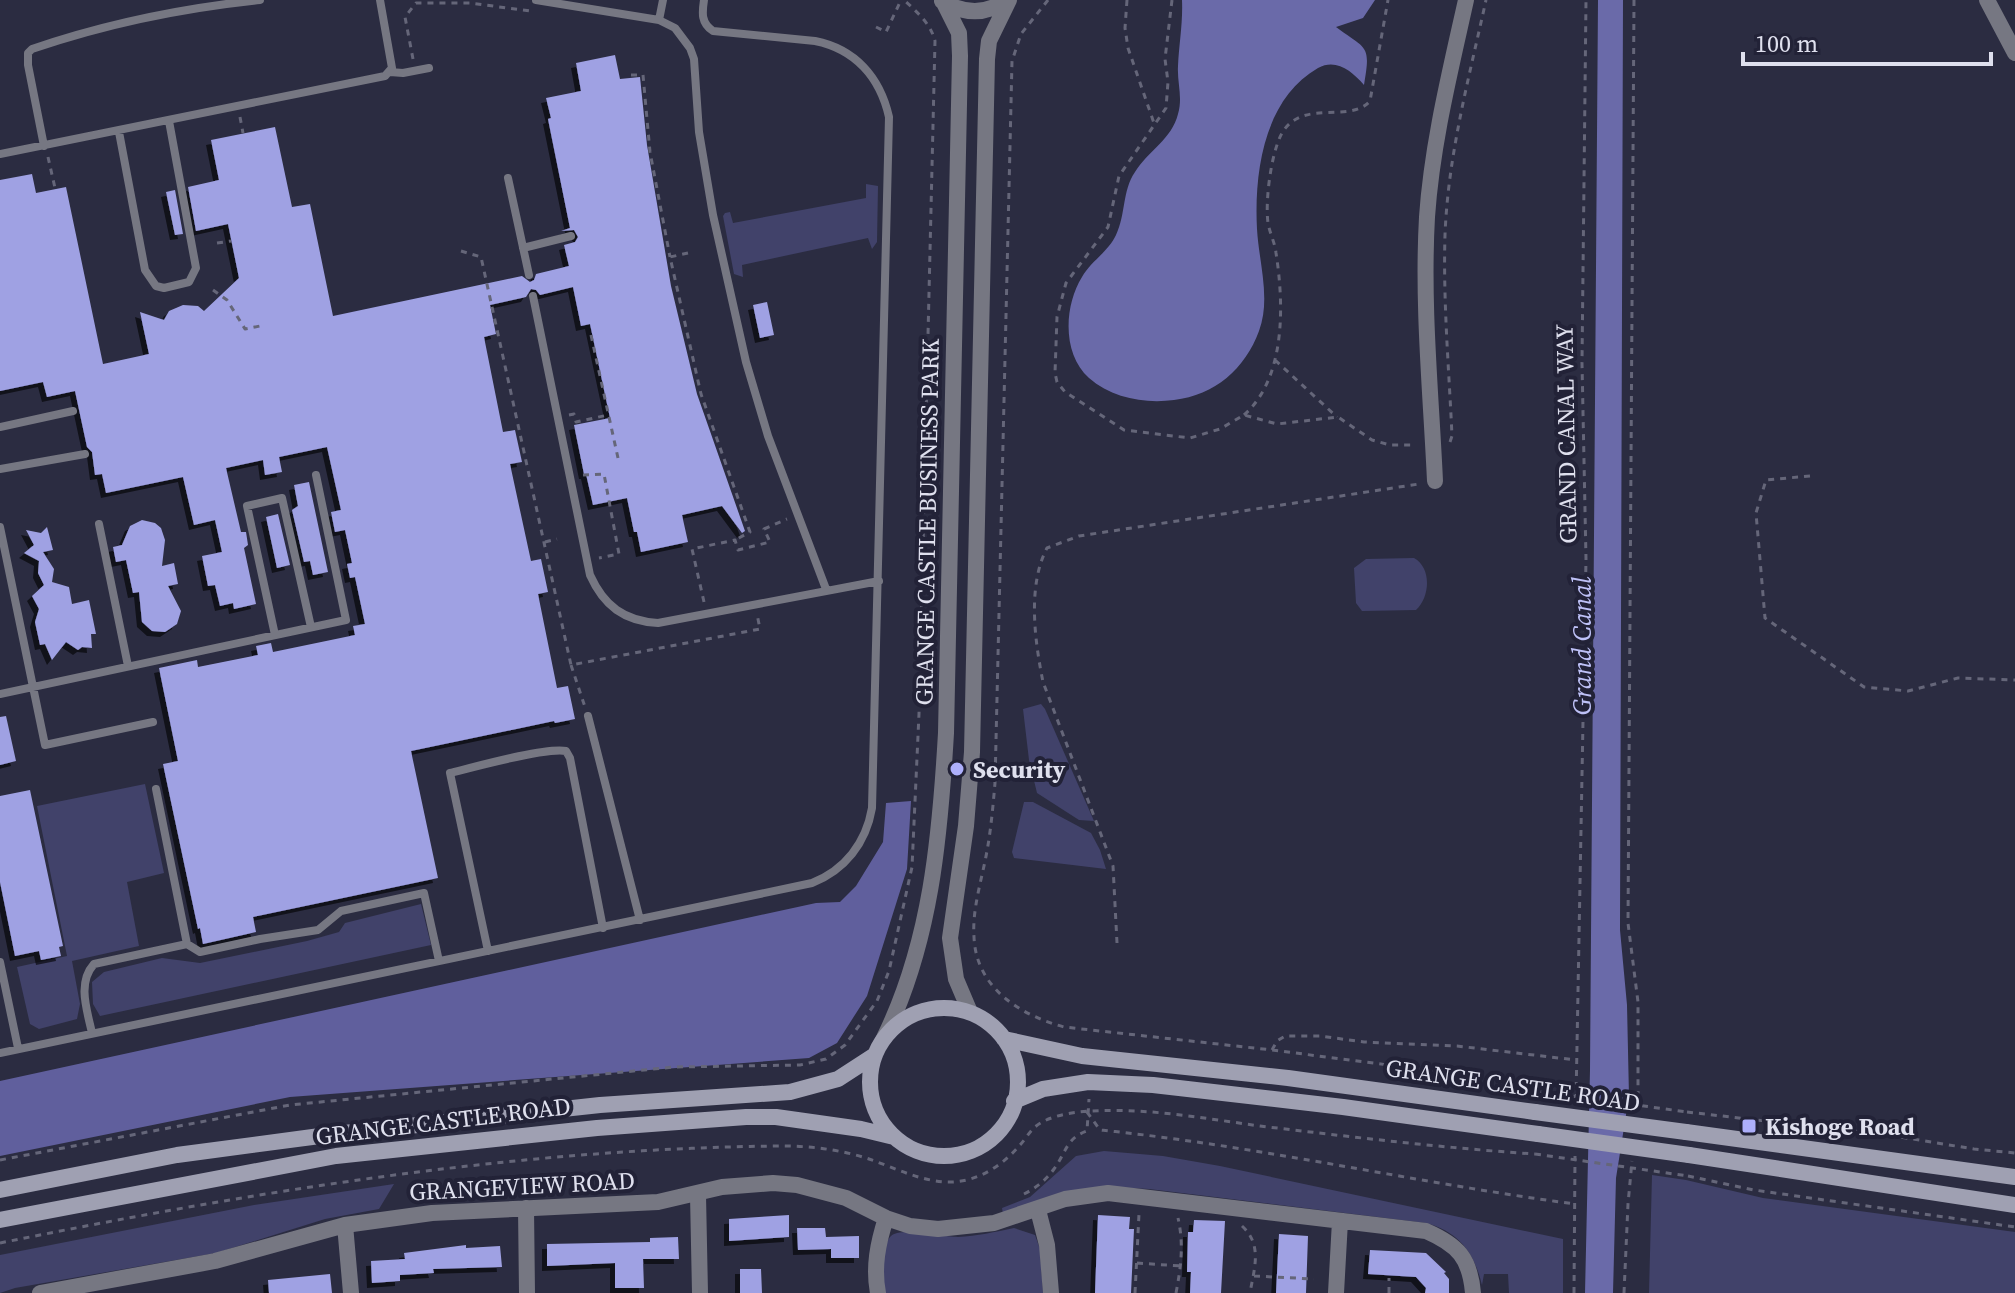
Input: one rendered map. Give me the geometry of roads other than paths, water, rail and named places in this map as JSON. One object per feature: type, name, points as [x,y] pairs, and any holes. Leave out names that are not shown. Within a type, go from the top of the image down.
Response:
[{"type":"main road","name":"GRANGE CASTLE ROAD","points":[[894,1137],[878,1114],[871,1092],[870,1074],[875,1055],[884,1038],[903,1020],[918,1012],[939,1008],[970,1012],[991,1024],[1004,1039],[1082,1056],[1288,1078],[2015,1177]]},
{"type":"main road","points":[[1004,1039],[1015,1068],[1014,1101]]},
{"type":"main road","name":"GRANGE CASTLE ROAD","points":[[0,1190],[177,1155],[366,1130],[600,1105],[790,1092],[838,1079],[875,1055]]},
{"type":"main road","name":"GRANGE CASTLE ROAD","points":[[0,1220],[336,1156],[597,1128],[746,1117],[776,1117],[861,1129],[894,1137],[928,1154],[956,1155],[970,1151],[993,1137],[1008,1120],[1014,1101],[1043,1089],[1088,1082],[1153,1085],[1343,1107],[1689,1155],[2015,1205]]},
{"type":"street","points":[[943,1],[960,10],[976,12],[992,9],[1007,0]]},
{"type":"street","name":"GRANGE CASTLE BUSINESS PARK","points":[[970,1012],[956,979],[950,938],[966,826],[972,752],[987,59],[989,41],[1007,0]]},
{"type":"street","points":[[1435,481],[1427,298],[1427,216],[1442,109],[1466,0]]},
{"type":"street","points":[[1987,0],[2015,53]]},
{"type":"street","name":"GRANGE CASTLE BUSINESS PARK","points":[[884,1038],[910,977],[928,903],[939,838],[946,733],[960,56],[959,33],[943,1]]},
{"type":"street","name":"GRANGEVIEW ROAD","points":[[40,1293],[215,1261],[345,1225],[432,1213],[658,1202],[748,1183],[797,1185],[846,1198],[910,1226],[938,1229],[969,1228],[1004,1221],[1065,1199],[1108,1193],[1426,1231],[1448,1241],[1465,1259],[1472,1277],[1473,1293]]},
{"type":"street","points":[[698,1195],[700,1293]]},
{"type":"street","points":[[526,1208],[527,1293]]},
{"type":"street","points":[[1038,1210],[1047,1245],[1051,1293]]},
{"type":"street","points":[[878,1293],[875,1278],[879,1242],[886,1218]]},
{"type":"street","points":[[1336,1293],[1340,1221]]},
{"type":"street","points":[[345,1225],[351,1293]]},
{"type":"lane","points":[[44,146],[28,65],[28,53],[32,49],[148,18],[260,0]]},
{"type":"lane","points":[[380,0],[392,68],[390,72]]},
{"type":"lane","points":[[536,0],[659,20],[675,28],[690,48],[709,197],[746,362],[768,436],[826,589]]},
{"type":"lane","points":[[659,20],[663,0]]},
{"type":"lane","points":[[0,1053],[812,883],[837,870],[860,843],[872,808],[889,141],[886,104],[870,73],[844,51],[815,41],[713,31],[703,19],[704,0]]},
{"type":"lane","points":[[0,154],[373,79],[390,72],[425,69]]},
{"type":"lane","points":[[119,132],[145,270],[156,286],[164,288],[189,282],[196,268],[169,121]]},
{"type":"lane","points":[[508,178],[529,275]]},
{"type":"lane","points":[[523,248],[571,236]]},
{"type":"lane","points":[[533,296],[587,561],[597,589],[617,612],[642,622],[679,620],[879,581]]},
{"type":"lane","points":[[0,427],[73,411]]},
{"type":"lane","points":[[0,469],[85,454]]},
{"type":"lane","points":[[0,694],[346,620],[316,475]]},
{"type":"lane","points":[[275,635],[247,506],[282,498],[311,627]]},
{"type":"lane","points":[[99,524],[128,666]]},
{"type":"lane","points":[[0,527],[45,745],[153,722]]},
{"type":"lane","points":[[588,716],[640,920]]},
{"type":"lane","points":[[488,951],[450,773],[516,758],[559,750],[566,751],[570,758],[603,928]]},
{"type":"lane","points":[[156,789],[187,944]]},
{"type":"lane","points":[[92,1033],[83,985],[86,972],[94,964],[187,944],[200,952],[318,930],[341,911],[424,893],[439,961]]},
{"type":"lane","points":[[0,962],[18,1048]]},
{"type":"place","name":"Security","points":[[957,769]]},
{"type":"place","name":"Kishoge Road","points":[[1749,1126]]},
{"type":"water label","name":"Grand Canal","points":[[1582,646]]}]
